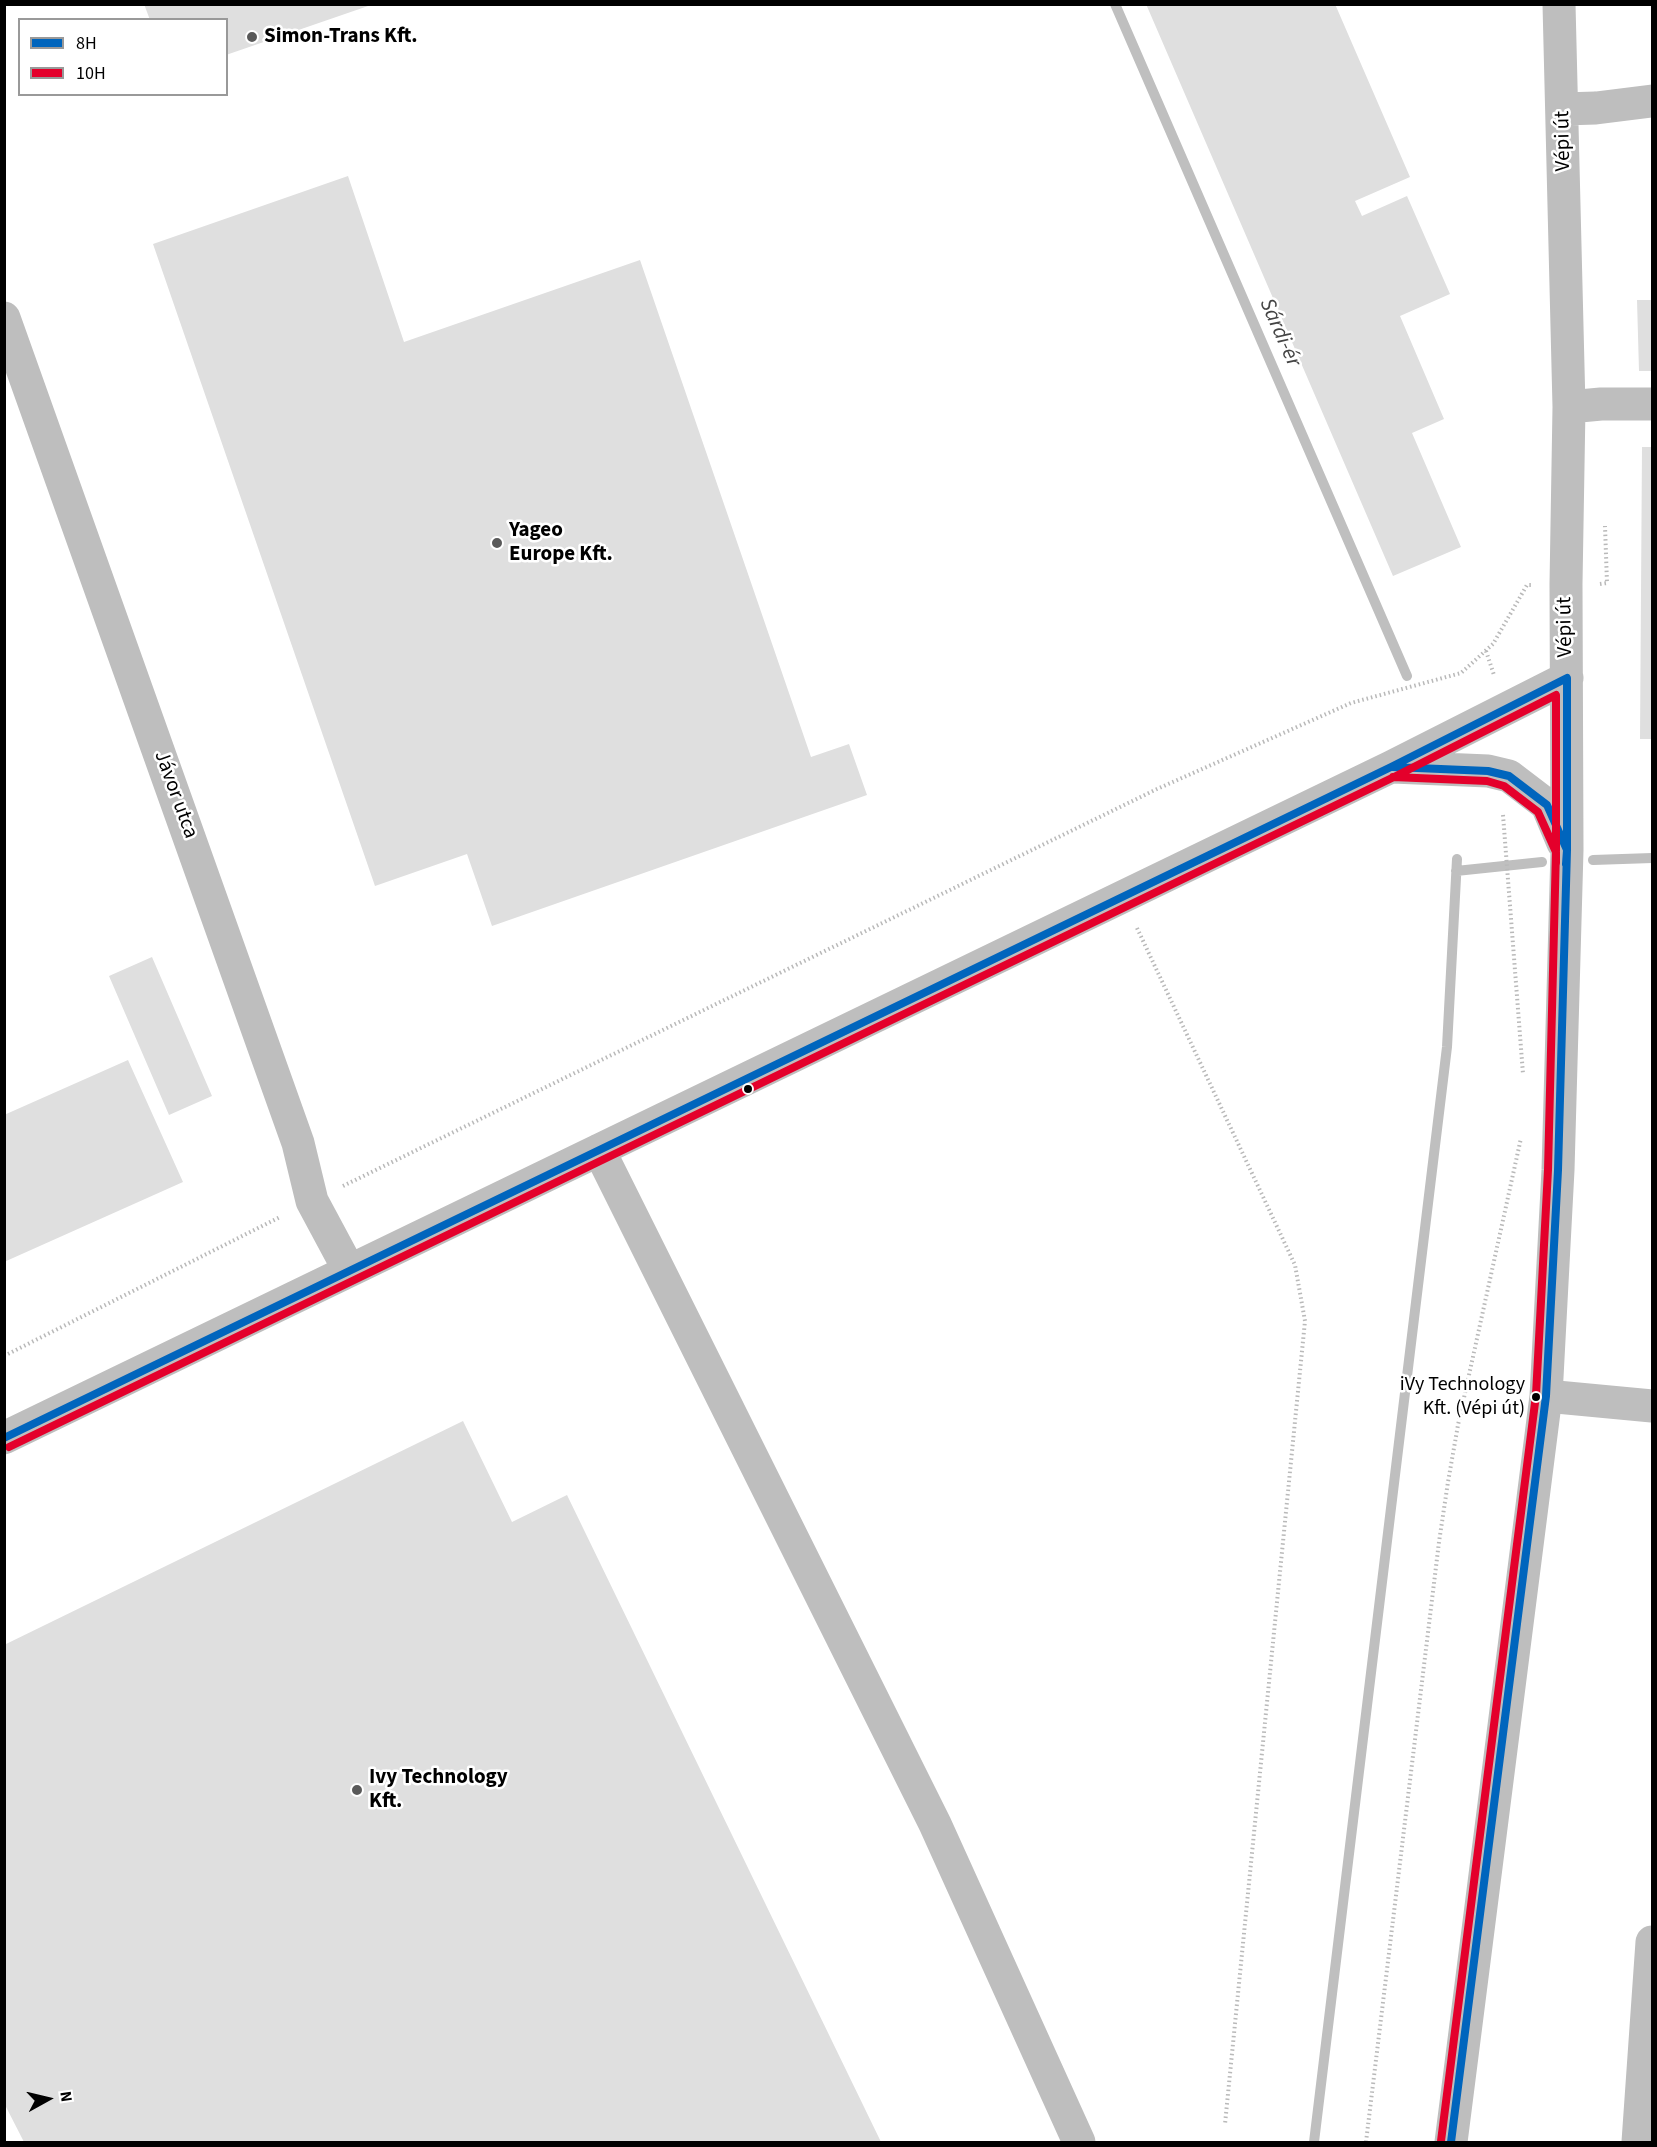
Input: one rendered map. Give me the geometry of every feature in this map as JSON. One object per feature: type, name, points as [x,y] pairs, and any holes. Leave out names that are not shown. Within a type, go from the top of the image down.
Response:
[{"type":"street","name":"Vépi út","points":[[1451,2142],[1546,1396],[1558,1170],[1567,850],[1566,584],[1569,407],[1559,4]]},
{"type":"street","points":[[1563,109],[1653,101]]},
{"type":"street","name":"Jávor utca","points":[[4,318],[298,1143],[312,1201],[349,1270]]},
{"type":"street","points":[[1569,407],[1601,404],[1653,404]]},
{"type":"street","points":[[4,1438],[1391,767],[1567,678]]},
{"type":"street","points":[[1391,767],[1488,771],[1509,776],[1546,805],[1567,850]]},
{"type":"street","points":[[599,1150],[935,1824],[1079,2142]]},
{"type":"street","points":[[1546,1396],[1653,1406]]},
{"type":"street","points":[[1638,2142],[1649,2050],[1653,1942]]},
{"type":"path","points":[[4,1356],[312,1201],[1157,789],[1351,703],[1461,673],[1493,644],[1527,585]]},
{"type":"path","points":[[1502,817],[1523,1083]]},
{"type":"path","points":[[1123,897],[1295,1265],[1305,1320],[1226,2124]]},
{"type":"path","points":[[1366,2142],[1448,1482],[1462,1403],[1521,1134]]},
{"type":"building","name":"Simon-Trans Kft.","points":[[144,4],[371,4],[228,54],[228,18],[149,18]]},
{"type":"building","points":[[1146,4],[1335,4],[1410,177],[1355,201],[1362,216],[1407,196],[1450,294],[1400,316],[1444,419],[1412,433],[1461,547],[1393,576]]},
{"type":"building","name":"Yageo Europe Kft.","points":[[348,176],[404,342],[640,260],[811,757],[849,744],[867,795],[492,926],[467,854],[375,886],[153,244]]},
{"type":"building","points":[[1637,300],[1652,300],[1652,371],[1639,371]]},
{"type":"building","points":[[1642,447],[1652,447],[1652,739],[1640,739]]},
{"type":"building","points":[[152,957],[212,1096],[169,1115],[109,976]]},
{"type":"building","points":[[128,1060],[183,1182],[4,1262],[4,1115]]},
{"type":"building","name":"Ivy Technology Kft.","points":[[463,1421],[512,1522],[567,1495],[881,2142],[24,2142],[4,2103],[4,1645]]},
{"type":"waterway","name":"Sárdi-ér","points":[[1115,4],[1407,676]]},
{"type":"waterway","points":[[1593,860],[1652,858]]},
{"type":"waterway","points":[[1314,2142],[1447,1047],[1457,859]]},
{"type":"waterway","points":[[1456,871],[1542,862]]},
{"type":"transit line","name":"8H","points":[[4,1438],[1391,767],[1567,678],[1567,850],[1558,1170],[1546,1396],[1451,2142]]},
{"type":"transit line","name":"10H","points":[[9,1447],[1396,776],[1556,695],[1556,850],[1548,1170],[1536,1395],[1441,2141]]},
{"type":"transit line","name":"8H","points":[[1393,767],[1488,771],[1509,776],[1547,805],[1567,850],[1566,864]]},
{"type":"transit line","name":"10H","points":[[1393,777],[1487,781],[1504,786],[1538,812],[1556,852],[1556,863]]},
{"type":"place","name":"Simon-Trans Kft.","points":[[252,37]]},
{"type":"place","name":"Yageo Europe Kft.","points":[[497,543]]},
{"type":"place","name":"iVy Technology Kft. (Vépi út)","points":[[1536,1397]]},
{"type":"place","name":"Ivy Technology Kft.","points":[[357,1790]]}]
